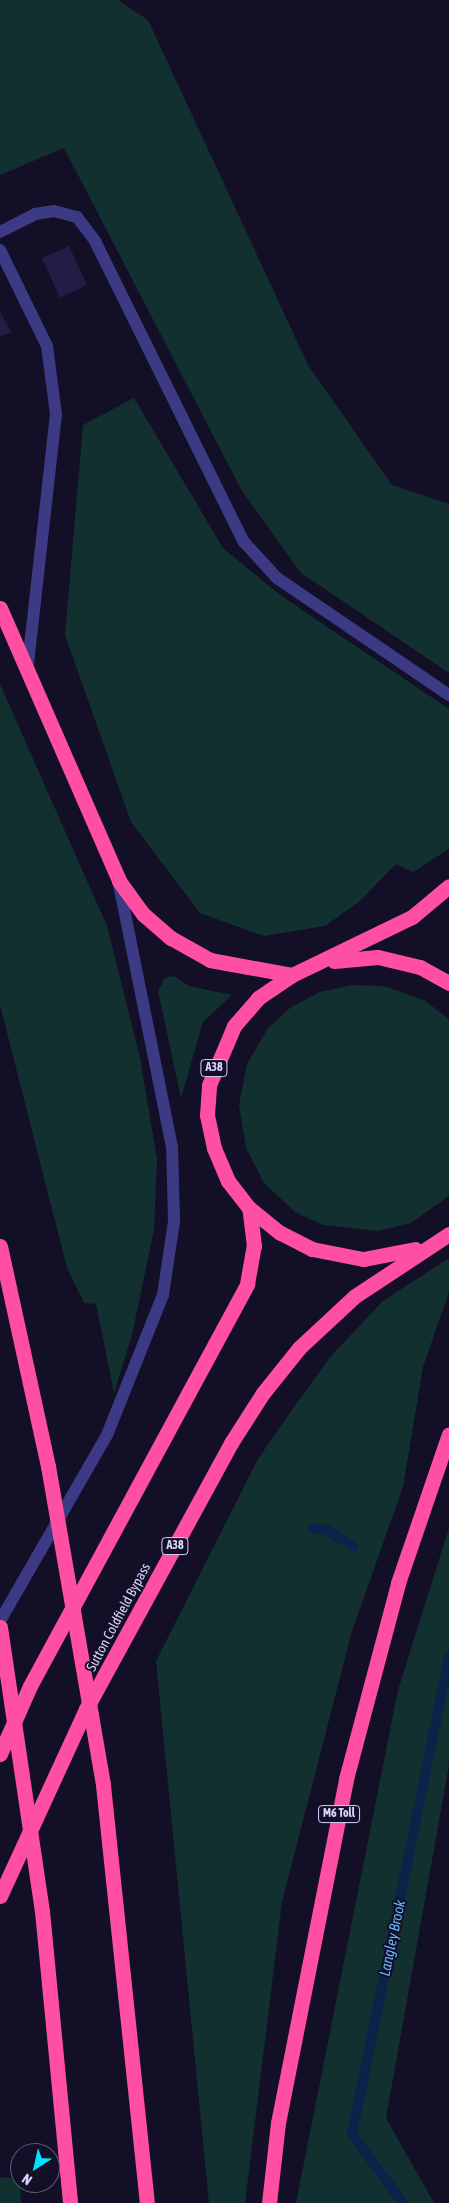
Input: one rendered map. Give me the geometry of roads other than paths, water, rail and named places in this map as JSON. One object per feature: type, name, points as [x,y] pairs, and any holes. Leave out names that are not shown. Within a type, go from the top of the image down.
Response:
[{"type":"highway","points":[[0,608],[119,880],[143,914],[171,938],[210,960],[292,975]]},
{"type":"highway","name":"Sutton Coldfield Bypass","points":[[421,1248],[363,1259],[312,1249],[280,1233],[249,1208],[228,1181],[214,1148],[207,1115],[209,1086],[234,1026],[258,998],[292,975],[412,917],[449,886]]},
{"type":"highway","name":"Sutton Coldfield Bypass","points":[[318,964],[378,957],[420,967],[449,983]]},
{"type":"highway","points":[[0,1754],[30,1686],[247,1284],[254,1246],[249,1208]]},
{"type":"highway","name":"Sutton Coldfield Bypass","points":[[0,1896],[86,1709],[231,1443],[299,1348],[355,1296],[421,1248],[449,1234]]},
{"type":"highway","points":[[0,1246],[48,1466],[103,1785],[146,2203]]},
{"type":"highway","name":"M6 Toll","points":[[269,2203],[278,2123],[346,1779],[398,1583],[449,1434]]},
{"type":"highway","points":[[0,1627],[42,1911],[70,2203]]},
{"type":"lane","points":[[0,232],[35,214],[54,211],[77,218],[95,241],[244,542],[277,578],[449,695]]},
{"type":"lane","points":[[0,250],[47,346],[56,414],[27,672]]},
{"type":"lane","points":[[0,1621],[107,1435],[163,1295],[174,1221],[172,1147],[119,880]]},
{"type":"waterway","name":"Langley Brook","points":[[312,1528],[327,1530],[353,1546]]},
{"type":"waterway","name":"Langley Brook","points":[[403,2203],[352,2134],[449,1657]]}]
